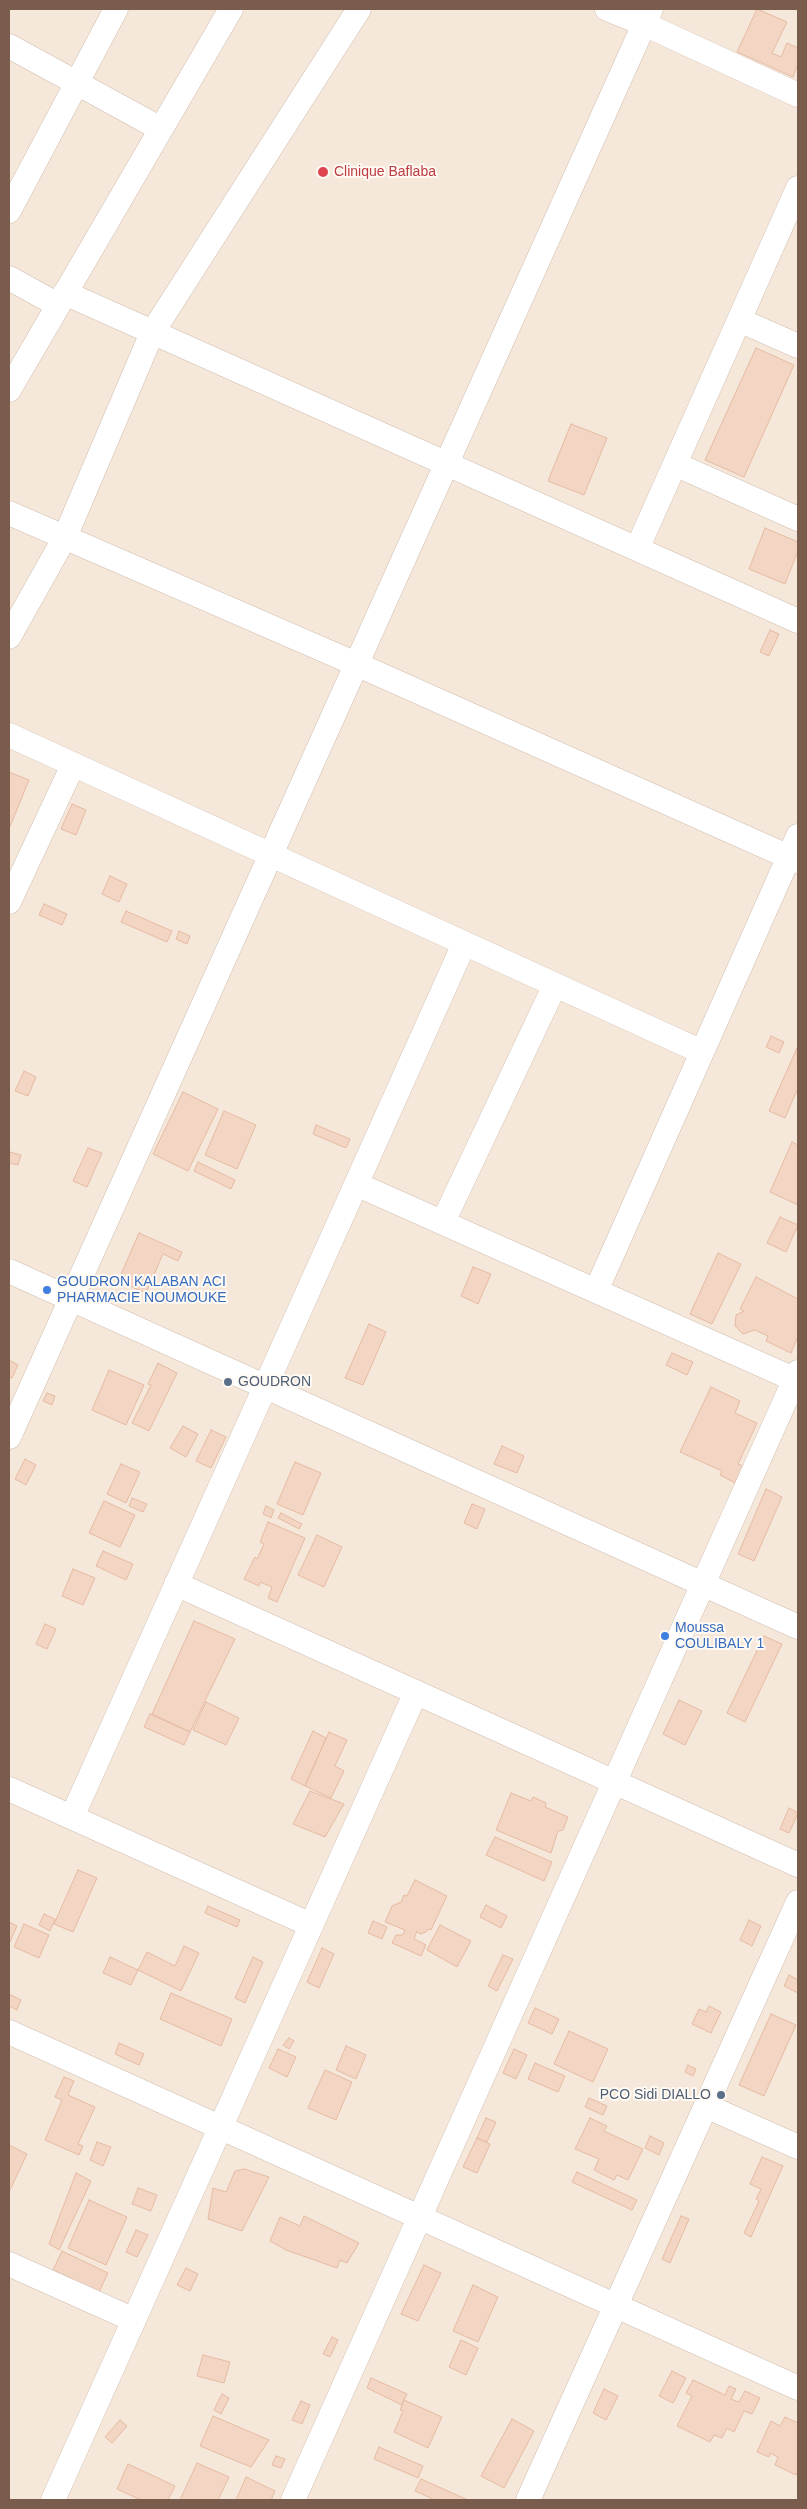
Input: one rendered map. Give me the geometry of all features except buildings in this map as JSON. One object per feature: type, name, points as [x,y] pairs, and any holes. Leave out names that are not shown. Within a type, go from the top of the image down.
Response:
[{"type":"street","points":[[9,210],[116,9]]},
{"type":"street","points":[[9,390],[231,9]]},
{"type":"street","points":[[9,638],[65,537],[152,333],[359,9]]},
{"type":"street","points":[[607,9],[648,16],[798,95]]},
{"type":"street","points":[[9,1437],[648,16]]},
{"type":"street","points":[[9,46],[161,129]]},
{"type":"street","points":[[637,550],[798,188]]},
{"type":"street","points":[[9,278],[152,333],[798,621]]},
{"type":"street","points":[[739,320],[798,346]]},
{"type":"street","points":[[675,464],[798,519]]},
{"type":"street","points":[[9,513],[356,664],[795,851],[702,1052],[596,1291]]},
{"type":"street","points":[[9,735],[702,1052]]},
{"type":"street","points":[[9,902],[73,765]]},
{"type":"street","points":[[72,1817],[464,944]]},
{"type":"street","points":[[443,1222],[555,985]]},
{"type":"street","points":[[293,2500],[797,1377],[596,1291],[356,1184]]},
{"type":"street","points":[[9,1270],[798,1628]]},
{"type":"street","points":[[176,1584],[798,1865]]},
{"type":"street","points":[[53,2500],[416,1692]]},
{"type":"street","points":[[9,1789],[311,1925]]},
{"type":"street","points":[[528,2500],[798,1902]]},
{"type":"street","points":[[9,2032],[798,2388]]},
{"type":"street","points":[[706,2106],[798,2148]]},
{"type":"street","points":[[9,2264],[134,2320]]},
{"type":"shaded area","points":[[9,9],[798,9],[798,2500],[9,2500]]},
{"type":"place","name":"Clinique Baflaba","points":[[323,172]]},
{"type":"place","name":"GOUDRON KALABAN ACI PHARMACIE NOUMOUKE","points":[[47,1290]]},
{"type":"place","name":"GOUDRON","points":[[228,1382]]},
{"type":"place","name":"Moussa COULIBALY 1","points":[[665,1636]]},
{"type":"place","name":"PCO Sidi DIALLO","points":[[721,2095]]}]
